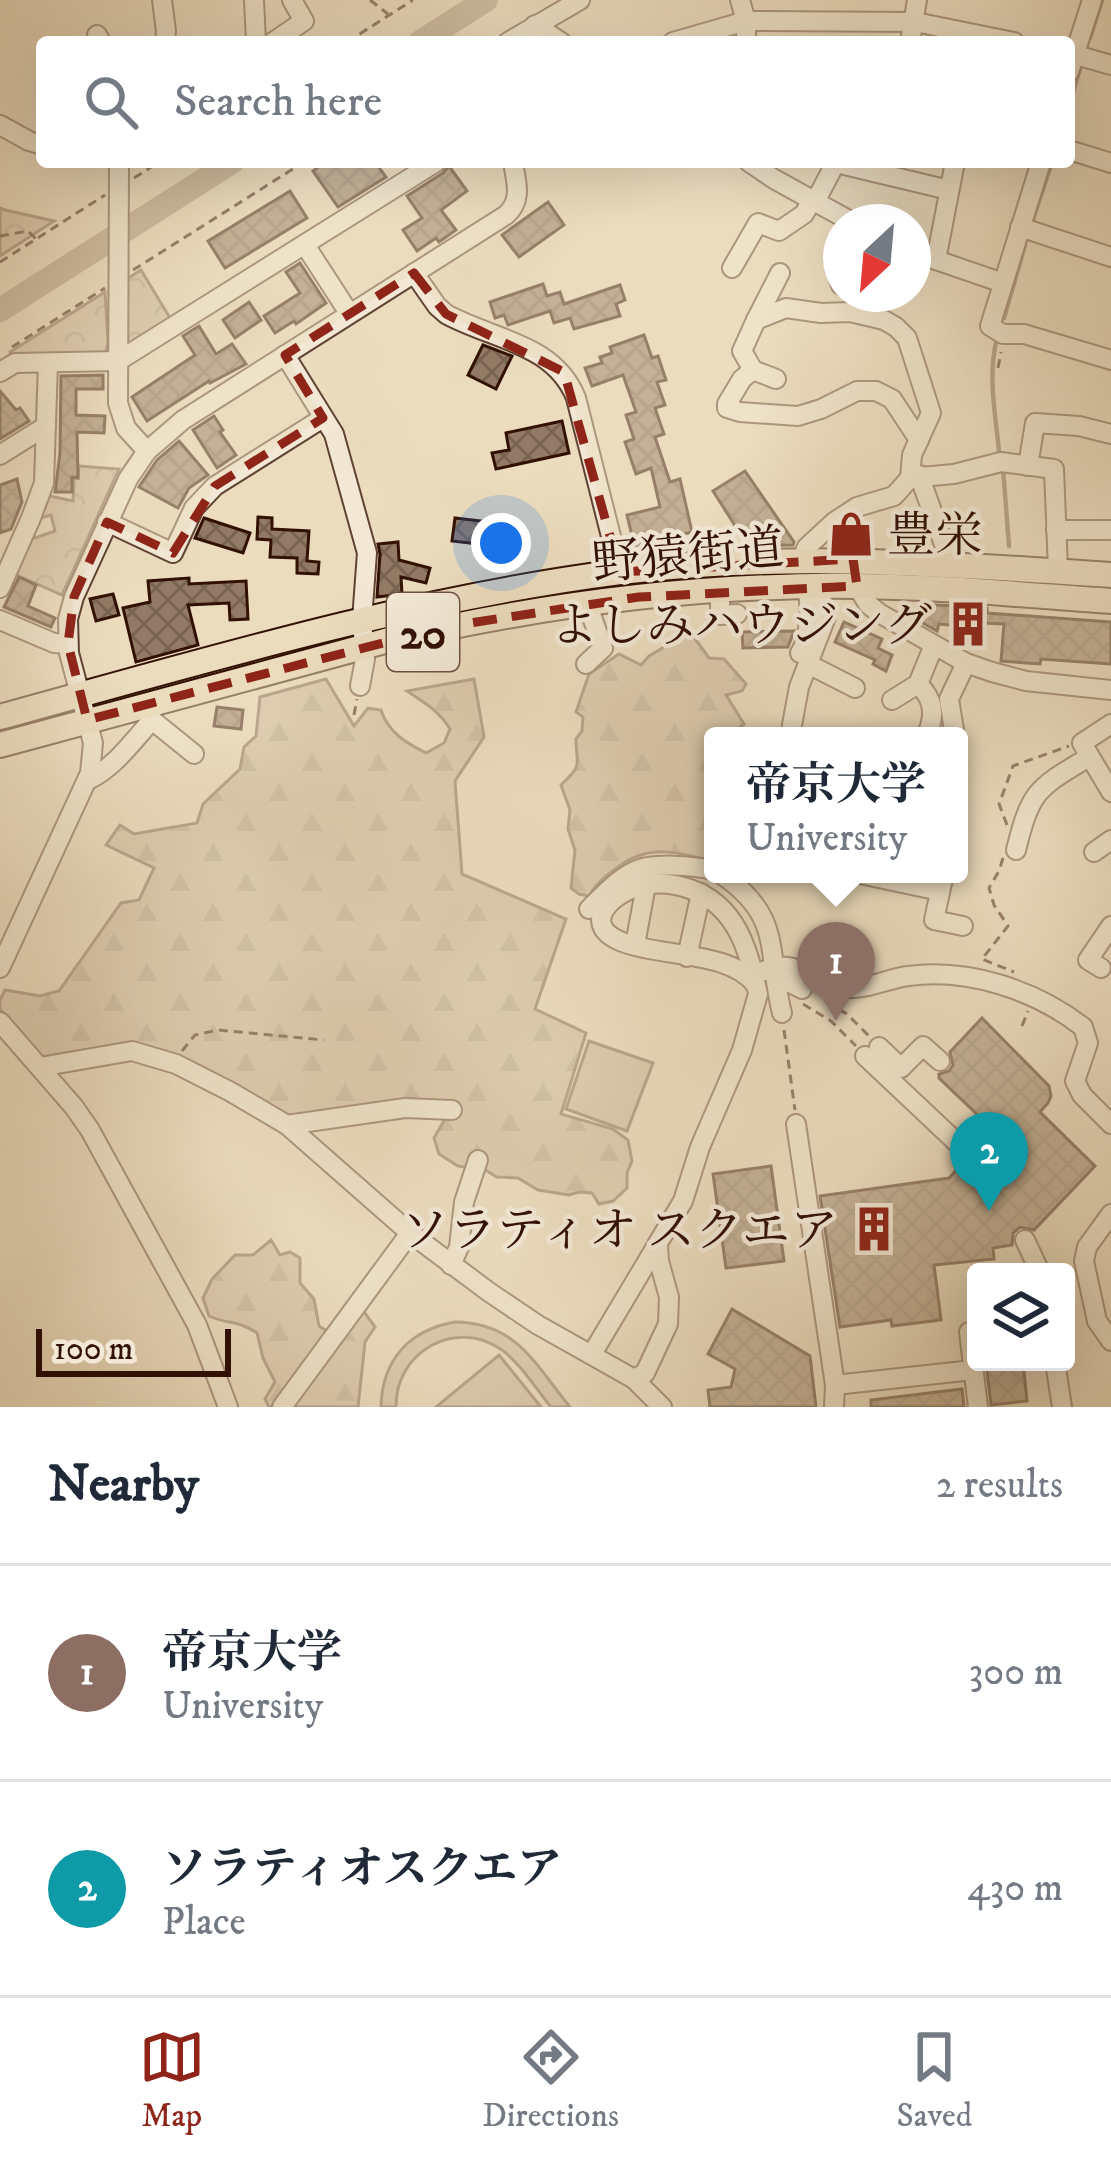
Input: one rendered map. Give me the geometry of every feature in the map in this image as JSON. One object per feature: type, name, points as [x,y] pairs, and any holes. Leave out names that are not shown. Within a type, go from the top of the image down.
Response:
[{"type":"main road","name":"野猿街道","points":[[0,745],[84,708],[362,620],[620,572],[853,560],[1111,574]]},
{"type":"main road","points":[[853,560],[857,586]]},
{"type":"main road","points":[[932,589],[923,582],[922,569],[941,563]]},
{"type":"main road","name":"野猿街道","points":[[0,717],[84,708],[150,712],[365,646],[444,627],[687,592],[857,586],[1111,601]]},
{"type":"street","points":[[161,0],[166,36]]},
{"type":"street","points":[[254,0],[256,36]]},
{"type":"street","points":[[282,36],[304,22],[292,0]]},
{"type":"street","points":[[518,36],[580,0]]},
{"type":"street","points":[[740,0],[746,36]]},
{"type":"street","points":[[912,36],[917,0]]},
{"type":"street","points":[[1075,49],[1092,0]]},
{"type":"street","points":[[694,36],[746,21],[915,22],[984,36]]},
{"type":"street","points":[[535,25],[551,36]]},
{"type":"street","points":[[1075,60],[1111,64]]},
{"type":"street","points":[[0,125],[36,143]]},
{"type":"street","points":[[1075,153],[1111,163]]},
{"type":"street","points":[[118,168],[118,403],[133,438],[147,451]]},
{"type":"street","points":[[0,372],[15,363],[118,361],[426,168]]},
{"type":"street","points":[[0,968],[88,780],[93,742],[68,644],[68,619],[128,479],[147,451],[183,419],[514,209],[518,196],[514,168]]},
{"type":"street","points":[[758,168],[823,207]]},
{"type":"street","points":[[732,268],[758,223],[779,231],[804,214],[832,168]]},
{"type":"street","points":[[860,168],[949,190]]},
{"type":"street","points":[[936,260],[954,168]]},
{"type":"street","points":[[1039,168],[990,326],[1003,334],[1024,334],[1111,360]]},
{"type":"street","points":[[1021,227],[1111,256]]},
{"type":"street","points":[[305,244],[349,313]]},
{"type":"street","points":[[931,257],[1003,283]]},
{"type":"street","points":[[414,273],[446,314],[542,356],[564,372],[576,398],[620,572]]},
{"type":"street","points":[[776,379],[753,370],[742,351],[781,273]]},
{"type":"street","points":[[756,320],[787,308],[824,312]]},
{"type":"street","points":[[867,312],[907,338],[931,413],[912,455],[914,477],[941,563]]},
{"type":"street","points":[[285,356],[334,434],[368,553],[359,691]]},
{"type":"street","points":[[0,588],[44,483],[48,363]]},
{"type":"street","points":[[753,370],[727,408],[798,416],[856,391],[876,392],[892,399],[919,440]]},
{"type":"street","points":[[107,522],[173,553],[194,508],[215,485],[323,418]]},
{"type":"street","points":[[1028,466],[1035,422],[1111,434]]},
{"type":"street","points":[[0,455],[46,426]]},
{"type":"street","points":[[801,560],[807,547],[833,522],[894,496],[914,477],[954,474],[1001,462],[1054,469],[1058,571]]},
{"type":"street","points":[[1056,530],[1111,530]]},
{"type":"street","points":[[0,544],[21,539]]},
{"type":"street","points":[[792,727],[804,659],[826,617],[812,586]]},
{"type":"street","points":[[857,586],[868,604],[966,663],[1026,681],[1111,690]]},
{"type":"street","points":[[720,601],[720,615],[736,614]]},
{"type":"street","points":[[586,664],[603,648],[587,603]]},
{"type":"street","points":[[0,620],[54,643],[68,644]]},
{"type":"street","points":[[892,700],[918,684],[934,645]]},
{"type":"street","points":[[804,659],[855,688]]},
{"type":"street","points":[[954,727],[950,699],[966,663]]},
{"type":"street","points":[[918,684],[930,698],[931,727]]},
{"type":"street","points":[[88,780],[117,758],[150,712],[194,754]]},
{"type":"street","points":[[1111,724],[1082,743],[1111,793]]},
{"type":"street","points":[[1016,850],[1035,794],[1089,757]]},
{"type":"street","points":[[589,909],[638,868],[704,868]]},
{"type":"street","points":[[734,883],[766,922],[782,1013]]},
{"type":"street","points":[[942,883],[934,920],[963,926]]},
{"type":"street","points":[[592,1354],[683,1201],[757,1001],[753,979],[741,934],[733,919],[701,893],[676,885],[646,885],[610,900],[604,908],[605,931],[622,943],[730,966],[753,979],[775,977],[801,995]]},
{"type":"street","points":[[635,945],[646,885]]},
{"type":"street","points":[[687,956],[701,893]]},
{"type":"street","points":[[1101,968],[1088,960],[1111,926]]},
{"type":"street","points":[[775,977],[786,965],[826,984],[850,988],[914,975],[964,976],[1034,999],[1083,1027],[1088,1043],[1075,1081],[1082,1095],[1111,1124]]},
{"type":"street","points":[[0,1022],[90,1130],[197,1325],[228,1407]]},
{"type":"street","points":[[872,1052],[901,1068],[923,1046],[940,1061]]},
{"type":"street","points":[[40,1067],[132,1051],[176,1064],[287,1125],[451,1264],[538,1324],[634,1379],[662,1407]]},
{"type":"street","points":[[872,1052],[970,1155]]},
{"type":"street","points":[[287,1125],[405,1108],[452,1110]]},
{"type":"street","points":[[796,1124],[835,1385],[834,1407]]},
{"type":"street","points":[[451,1264],[478,1160]]},
{"type":"street","points":[[1111,1214],[1087,1247],[1084,1261],[1097,1321],[1111,1341]]},
{"type":"street","points":[[282,1407],[410,1233]]},
{"type":"street","points":[[1024,1240],[1036,1263]]},
{"type":"street","points":[[634,1379],[634,1366],[659,1319],[658,1244]]},
{"type":"street","points":[[835,1385],[967,1371]]},
{"type":"street","points":[[974,1371],[978,1407]]},
{"type":"street","points":[[1056,1371],[1062,1407]]},
{"type":"path","points":[[370,0],[389,15]]},
{"type":"path","points":[[356,36],[413,0]]},
{"type":"path","points":[[0,262],[150,168]]},
{"type":"path","points":[[0,355],[294,168]]},
{"type":"path","points":[[0,236],[28,231],[36,238]]},
{"type":"path","points":[[998,368],[1003,334]]},
{"type":"path","points":[[354,715],[359,691]]},
{"type":"path","points":[[801,995],[872,1052]]},
{"type":"path","points":[[801,995],[847,1014],[872,1052]]},
{"type":"path","points":[[1022,1026],[1030,1008]]},
{"type":"path","points":[[782,1013],[796,1124]]},
{"type":"path","points":[[176,1064],[195,1035],[218,1030],[324,1040]]},
{"type":"highlighted area","points":[[414,273],[446,314],[564,372],[620,572],[853,559],[857,586],[639,597],[444,627],[87,720],[68,644],[74,597],[107,522],[173,553],[215,486],[323,418],[285,355]]},
{"type":"green space","points":[[0,208],[5,210],[54,221],[0,256]]},
{"type":"green space","points":[[141,270],[170,318],[128,345],[124,343],[122,282]]},
{"type":"green space","points":[[105,292],[105,357],[12,356],[10,352]]},
{"type":"green space","points":[[79,466],[119,469],[62,595],[12,573],[31,529],[35,538],[55,531],[51,515],[36,519],[45,495],[73,501]]},
{"type":"green space","points":[[690,632],[709,658],[724,659],[746,684],[742,691],[726,695],[744,724],[704,727],[704,860],[675,853],[640,855],[605,877],[589,896],[579,894],[571,888],[575,850],[561,785],[577,764],[576,739],[583,717],[576,712],[589,674],[619,654],[641,665]]},
{"type":"green space","points":[[326,679],[354,726],[368,708],[381,710],[399,736],[426,753],[444,743],[450,729],[407,691],[474,679],[484,737],[455,781],[462,874],[566,919],[535,1009],[586,1033],[561,1114],[613,1129],[628,1140],[632,1161],[627,1188],[613,1201],[599,1204],[592,1193],[538,1190],[518,1178],[458,1166],[439,1154],[434,1138],[452,1107],[293,1120],[233,1085],[97,1048],[42,1057],[0,1009],[5,990],[40,996],[59,991],[121,903],[139,900],[154,868],[106,845],[120,825],[134,834],[197,823],[203,804],[240,769],[244,747],[256,736],[260,697]]},
{"type":"green space","points":[[589,1041],[653,1063],[627,1131],[566,1109]]},
{"type":"green space","points":[[271,1240],[280,1255],[290,1252],[300,1258],[300,1283],[314,1299],[319,1326],[342,1340],[362,1309],[375,1327],[365,1342],[358,1407],[269,1407],[265,1399],[275,1382],[257,1333],[209,1316],[203,1298],[212,1279],[235,1255],[253,1255]]},
{"type":"green space","points":[[455,1322],[476,1324],[509,1338],[570,1407],[551,1407],[502,1350],[466,1337],[448,1339],[417,1356],[398,1387],[396,1407],[381,1407],[387,1375],[401,1350],[424,1332]]},
{"type":"green space","points":[[499,1355],[541,1407],[436,1407]]},
{"type":"building","points":[[379,168],[386,177],[338,207],[313,171]]},
{"type":"building","points":[[450,168],[467,191],[441,210],[456,230],[417,251],[403,230],[422,218],[407,196]]},
{"type":"building","points":[[290,191],[307,218],[225,268],[208,241]]},
{"type":"building","points":[[548,202],[564,225],[519,257],[502,235]]},
{"type":"building","points":[[300,263],[326,303],[275,333],[264,316],[300,293],[286,272]]},
{"type":"building","points":[[543,284],[547,296],[560,292],[564,304],[620,285],[625,300],[616,304],[620,316],[574,329],[570,318],[554,323],[550,311],[508,325],[504,315],[495,318],[490,302]]},
{"type":"building","points":[[249,302],[261,320],[235,338],[223,320]]},
{"type":"building","points":[[199,326],[216,354],[232,344],[246,364],[209,381],[147,421],[132,397],[195,355],[183,336]]},
{"type":"building","points":[[644,335],[666,380],[657,382],[665,405],[655,408],[664,434],[655,437],[670,482],[680,479],[692,532],[657,540],[659,547],[636,552],[627,515],[660,507],[651,468],[636,474],[625,442],[634,439],[626,415],[636,412],[623,375],[592,386],[585,368],[602,363],[600,357],[612,353],[610,347]]},
{"type":"building","points":[[483,345],[512,356],[496,389],[468,375]]},
{"type":"building","points":[[103,375],[103,389],[76,389],[76,415],[105,416],[104,433],[77,432],[78,478],[72,477],[72,492],[55,492],[61,376]]},
{"type":"building","points":[[0,391],[29,421],[0,439]]},
{"type":"building","points":[[214,416],[236,455],[217,468],[193,430]]},
{"type":"building","points":[[562,421],[569,453],[496,469],[492,453],[509,450],[506,433]]},
{"type":"building","points":[[179,441],[208,475],[189,488],[178,508],[139,487],[157,460]]},
{"type":"building","points":[[745,471],[793,545],[748,546],[713,491]]},
{"type":"building","points":[[17,479],[22,502],[11,529],[0,533],[0,485]]},
{"type":"building","points":[[258,517],[272,518],[272,529],[309,531],[307,561],[319,562],[318,574],[297,573],[297,558],[270,557],[271,540],[257,539]]},
{"type":"building","points":[[204,518],[250,533],[243,553],[195,538]]},
{"type":"building","points":[[455,518],[490,522],[487,545],[452,541]]},
{"type":"building","points":[[398,542],[399,560],[430,568],[426,583],[401,577],[402,594],[377,597],[378,544]]},
{"type":"building","points":[[19,577],[36,585],[28,606],[55,618],[51,627],[4,607]]},
{"type":"building","points":[[189,578],[189,584],[246,581],[248,619],[230,620],[229,603],[188,605],[198,645],[136,662],[123,608],[150,602],[148,581]]},
{"type":"building","points":[[113,594],[119,615],[96,621],[90,599]]},
{"type":"building","points":[[920,604],[1111,622],[1111,664],[1001,661],[1004,624],[981,623],[980,647],[964,646],[960,644],[961,626],[939,624],[937,631],[916,619]]},
{"type":"building","points":[[844,622],[882,639],[878,648],[892,655],[886,671],[873,664],[875,660],[835,642]]},
{"type":"building","points":[[794,631],[788,647],[743,648],[742,632]]},
{"type":"building","points":[[217,707],[243,710],[241,729],[214,726]]},
{"type":"building","points":[[982,1018],[1049,1086],[1051,1096],[1040,1112],[1095,1166],[1034,1230],[1020,1227],[1013,1233],[1012,1245],[993,1248],[994,1259],[934,1265],[941,1320],[840,1327],[820,1196],[949,1178],[961,1165],[979,1165],[983,1151],[1008,1144],[939,1078],[953,1065],[950,1052]]},
{"type":"building","points":[[771,1166],[784,1261],[726,1268],[713,1174]]},
{"type":"building","points":[[732,1309],[810,1356],[816,1407],[710,1407],[708,1390],[731,1387],[735,1369],[708,1354]]},
{"type":"building","points":[[987,1371],[1024,1371],[1027,1401],[991,1405]]},
{"type":"building","points":[[962,1389],[964,1407],[871,1407],[871,1400]]},
{"type":"waterway","points":[[429,36],[486,0]]},
{"type":"waterway","points":[[1090,38],[1102,0]]},
{"type":"waterway","points":[[1075,85],[1080,68]]},
{"type":"waterway","points":[[0,310],[223,168]]},
{"type":"waterway","points":[[1033,219],[1050,168]]},
{"type":"waterway","points":[[1004,318],[1025,245]]},
{"type":"waterway","points":[[997,339],[992,381],[999,452]]},
{"type":"waterway","points":[[1003,468],[1009,546]]},
{"type":"place","name":"豊栄","points":[[851,534]]},
{"type":"place","name":"よしみハウジング","points":[[968,624]]},
{"type":"place","name":"帝京大学","points":[[836,1021]]},
{"type":"place","name":"ソラティオスクエア","points":[[989,1211]]},
{"type":"place","name":"ソラティオ スクエア","points":[[874,1229]]}]
